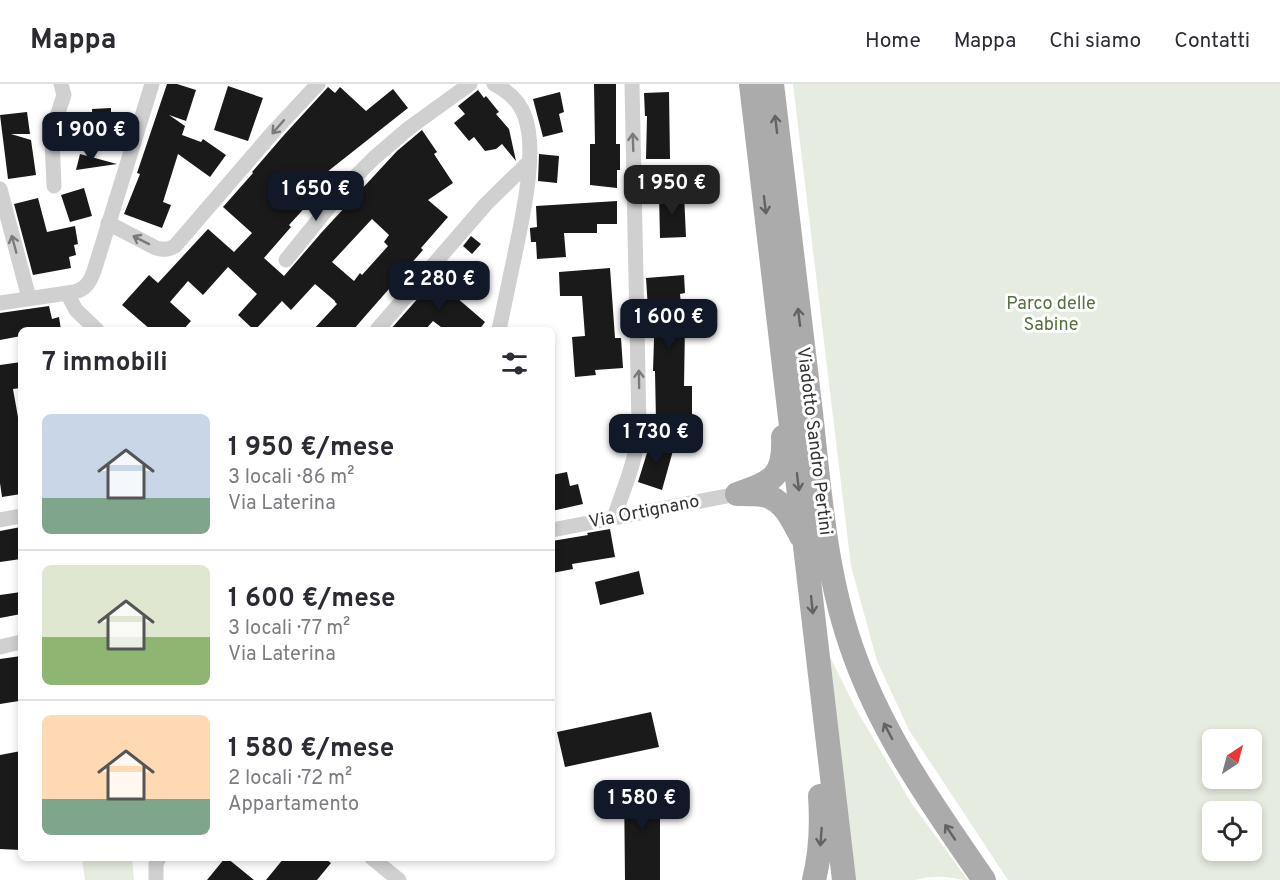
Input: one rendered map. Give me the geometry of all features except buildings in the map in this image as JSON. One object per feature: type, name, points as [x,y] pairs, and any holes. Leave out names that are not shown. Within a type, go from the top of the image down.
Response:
[{"type":"main road","name":"Viadotto Sandro Pertini","points":[[751,84],[844,880]]},
{"type":"main road","name":"Viadotto Sandro Pertini","points":[[772,84],[819,485],[836,587],[848,636],[883,722],[917,782],[984,880]]},
{"type":"main road","points":[[737,494],[768,481],[782,464],[785,375]]},
{"type":"main road","points":[[737,494],[762,495],[776,500],[787,511],[806,547]]},
{"type":"main road","points":[[814,880],[820,852],[822,825],[818,754],[825,717]]},
{"type":"street","points":[[54,186],[52,138],[64,95],[61,84]]},
{"type":"street","points":[[0,303],[84,289],[89,283],[152,84]]},
{"type":"street","points":[[108,223],[160,249],[170,249],[175,246],[318,84]]},
{"type":"street","points":[[286,260],[345,187],[374,158],[400,135],[470,84]]},
{"type":"street","points":[[494,84],[506,91],[524,113],[530,137],[525,202],[500,327]]},
{"type":"street","points":[[614,518],[635,452],[639,425],[632,84]]},
{"type":"street","points":[[380,327],[486,204],[529,162]]},
{"type":"street","points":[[0,189],[29,298]]},
{"type":"street","points":[[67,292],[76,310],[94,327]]},
{"type":"street","name":"Via Ortignano","points":[[555,529],[737,494]]},
{"type":"street","points":[[0,520],[18,517]]},
{"type":"street","points":[[0,646],[18,643]]},
{"type":"street","points":[[156,880],[155,869],[158,861]]},
{"type":"street","points":[[376,861],[399,880]]},
{"type":"green space","name":"Parco delle Sabine","points":[[793,84],[1280,84],[1280,880],[1008,880],[909,730],[877,661],[851,566]]},
{"type":"green space","points":[[829,655],[856,709],[912,804],[968,880],[927,877],[915,880],[854,880]]},
{"type":"green space","points":[[82,861],[132,861],[134,880],[85,880]]}]
